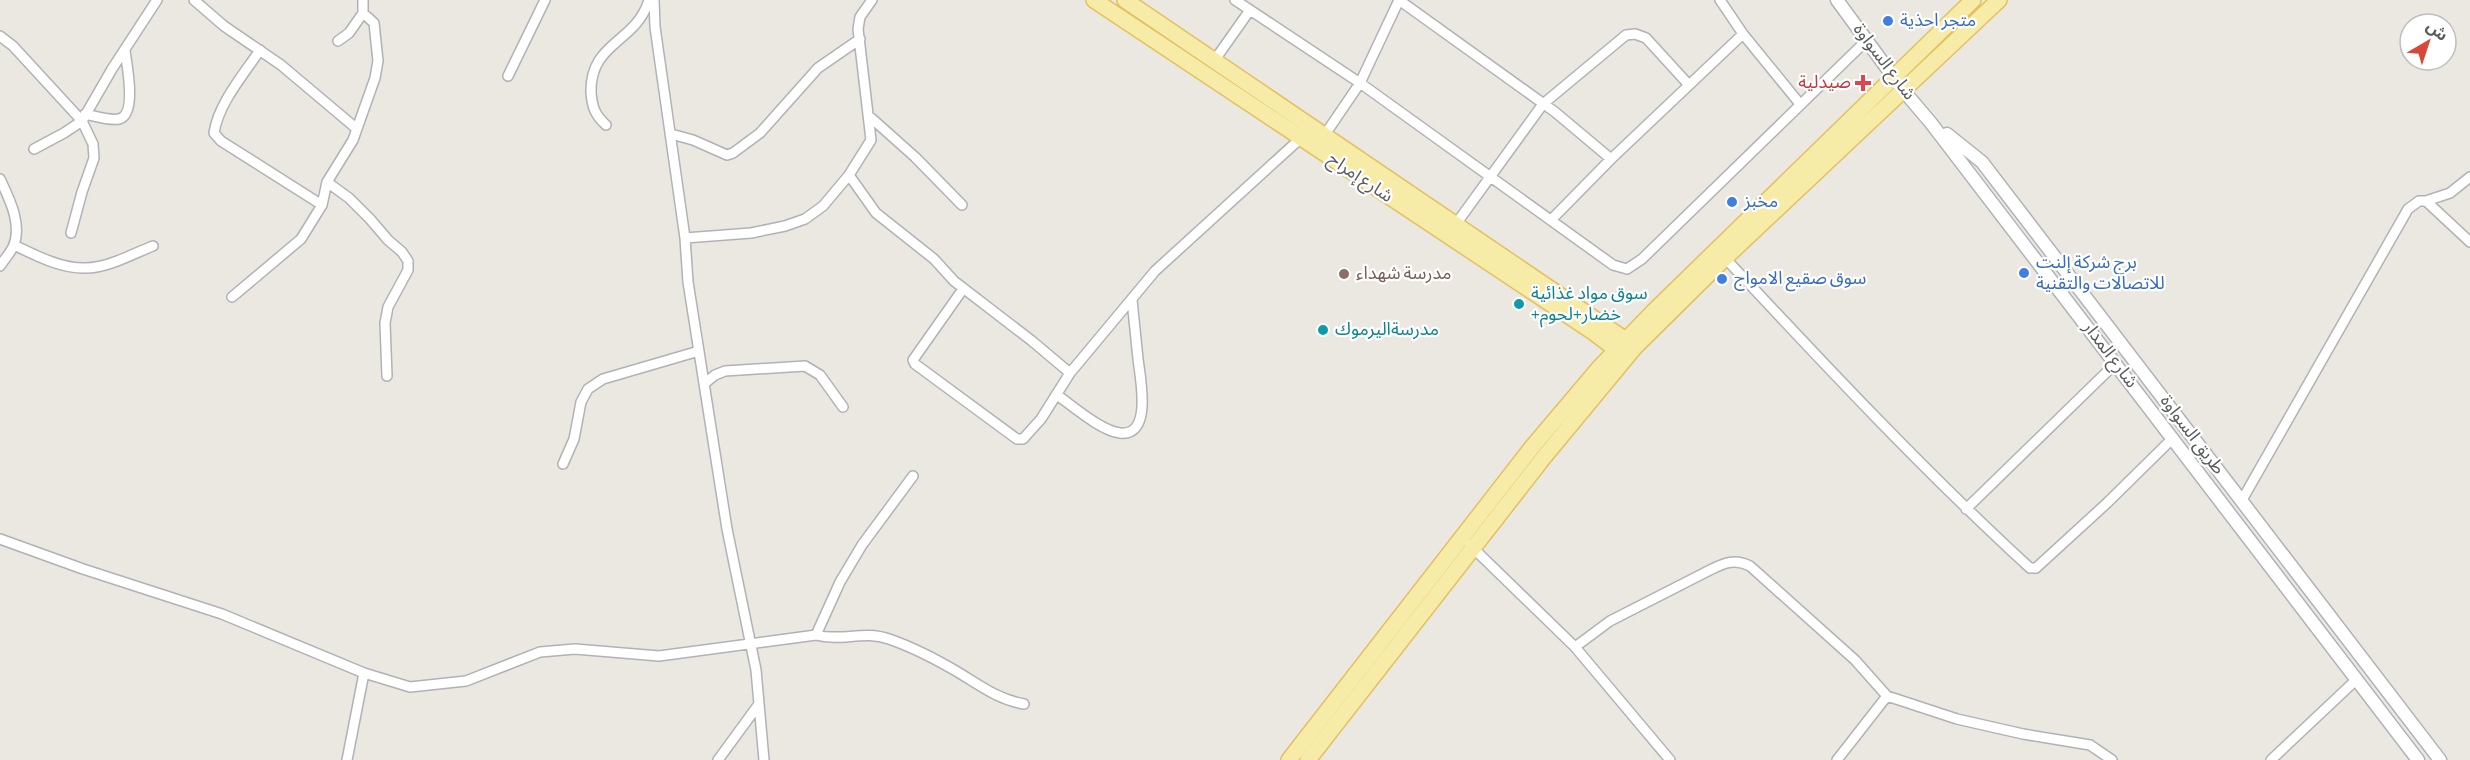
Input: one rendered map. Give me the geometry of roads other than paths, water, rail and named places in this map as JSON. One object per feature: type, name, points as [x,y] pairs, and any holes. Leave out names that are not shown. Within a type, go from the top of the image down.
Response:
[{"type":"main road","name":"شارع إمراح","points":[[1094,0],[1301,138],[1626,348]]},
{"type":"main road","name":"شارع إمراح","points":[[1125,0],[1143,5],[1214,62],[1456,224],[1626,348]]},
{"type":"main road","points":[[1308,760],[1468,542],[1540,438],[1894,76],[1973,0]]},
{"type":"main road","points":[[1626,348],[1999,0]]},
{"type":"main road","points":[[1289,760],[1468,542]]},
{"type":"street","points":[[34,149],[84,118],[112,69],[157,0]]},
{"type":"street","points":[[194,0],[224,26],[281,65],[357,129]]},
{"type":"street","points":[[338,41],[349,33],[363,13],[363,0]]},
{"type":"street","points":[[508,76],[545,0]]},
{"type":"street","points":[[606,125],[596,116],[592,103],[591,79],[596,64],[603,53],[637,25],[649,0]]},
{"type":"street","points":[[654,0],[655,27],[685,238],[688,282],[727,529],[751,645],[764,760]]},
{"type":"street","points":[[685,238],[751,233],[805,219],[823,206],[849,175],[871,140],[860,39],[860,17],[872,0]]},
{"type":"street","points":[[1235,0],[1360,83],[1613,265],[1627,269],[1642,259],[1868,39]]},
{"type":"street","points":[[1324,136],[1360,83],[1399,0],[1543,104],[1611,159]]},
{"type":"street","points":[[1720,0],[1743,34],[1800,104]]},
{"type":"street","name":"شارع السواوة","points":[[1837,0],[1868,39],[1903,90],[1931,123]]},
{"type":"street","points":[[1214,62],[1250,10]]},
{"type":"street","points":[[232,297],[301,238],[322,205],[327,182],[346,154],[375,78],[378,61],[374,23],[363,13]]},
{"type":"street","points":[[1456,224],[1543,104],[1626,35],[1635,34],[1646,38],[1689,86]]},
{"type":"street","points":[[1552,219],[1611,159],[1743,34]]},
{"type":"street","points":[[0,36],[13,46],[84,118],[95,151],[71,233]]},
{"type":"street","points":[[671,134],[727,154],[733,153],[760,133],[818,68],[860,39]]},
{"type":"street","points":[[260,50],[226,102],[215,124],[214,133],[221,141],[322,205]]},
{"type":"street","points":[[84,118],[114,119],[125,115],[130,91],[125,51]]},
{"type":"street","points":[[869,116],[915,157],[962,205]]},
{"type":"street","name":"شارع المدار","points":[[1931,123],[2418,760]]},
{"type":"street","name":"طريق السواوة","points":[[1931,123],[1982,162],[2440,760]]},
{"type":"street","points":[[963,289],[915,356],[915,364],[1017,439],[1023,438],[1029,434],[1070,373],[1142,285],[1178,249],[1301,138]]},
{"type":"street","points":[[849,175],[876,213],[934,260],[963,289],[1070,373]]},
{"type":"street","points":[[2242,500],[2404,214],[2413,204],[2450,193],[2470,177]]},
{"type":"street","points":[[0,179],[9,198],[16,223],[14,245],[0,267]]},
{"type":"street","points":[[327,182],[356,205],[408,261],[408,270],[388,307],[385,323],[387,376]]},
{"type":"street","points":[[2426,201],[2470,242]]},
{"type":"street","points":[[14,245],[40,257],[84,268],[99,267],[153,246]]},
{"type":"street","points":[[1725,258],[1860,402],[1966,509],[2030,568],[2036,568],[2173,438]]},
{"type":"street","points":[[1057,395],[1107,429],[1121,434],[1131,432],[1138,423],[1144,390],[1132,300]]},
{"type":"street","points":[[563,464],[574,439],[581,402],[593,384],[603,379],[699,351]]},
{"type":"street","points":[[1966,509],[2116,363]]},
{"type":"street","points":[[705,383],[725,371],[805,366],[820,375],[843,407]]},
{"type":"street","points":[[816,635],[840,582],[862,545],[913,476]]},
{"type":"street","points":[[0,539],[83,569],[222,614],[364,673],[410,687],[466,681],[540,652],[574,649],[659,656],[816,635],[839,638],[868,634],[890,640],[959,673],[990,693],[1011,702],[1024,704]]},
{"type":"street","points":[[1468,542],[1575,647],[1670,760]]},
{"type":"street","points":[[1575,647],[1610,621],[1700,575],[1722,564],[1742,562],[1855,660],[1887,696],[1956,719],[2023,734],[2090,745],[2112,760]]},
{"type":"street","points":[[347,760],[364,673]]},
{"type":"street","points":[[2271,760],[2357,679]]},
{"type":"street","points":[[1837,760],[1887,696]]},
{"type":"street","points":[[718,760],[759,704]]},
{"type":"place","name":"متجر احذية","points":[[1888,21]]},
{"type":"place","name":"صيدلية","points":[[1863,83]]},
{"type":"place","name":"مخبز","points":[[1732,202]]},
{"type":"place","name":"برج شركة إلنت للاتصالات والتقنية","points":[[2024,273]]},
{"type":"place","name":"مدرسة شهداء","points":[[1344,274]]},
{"type":"place","name":"سوق صقيع الامواج","points":[[1722,279]]},
{"type":"place","name":"سوق مواد غذائية +خضار+لحوم","points":[[1519,304]]},
{"type":"place","name":"مدرسةاليرموك","points":[[1323,330]]}]
